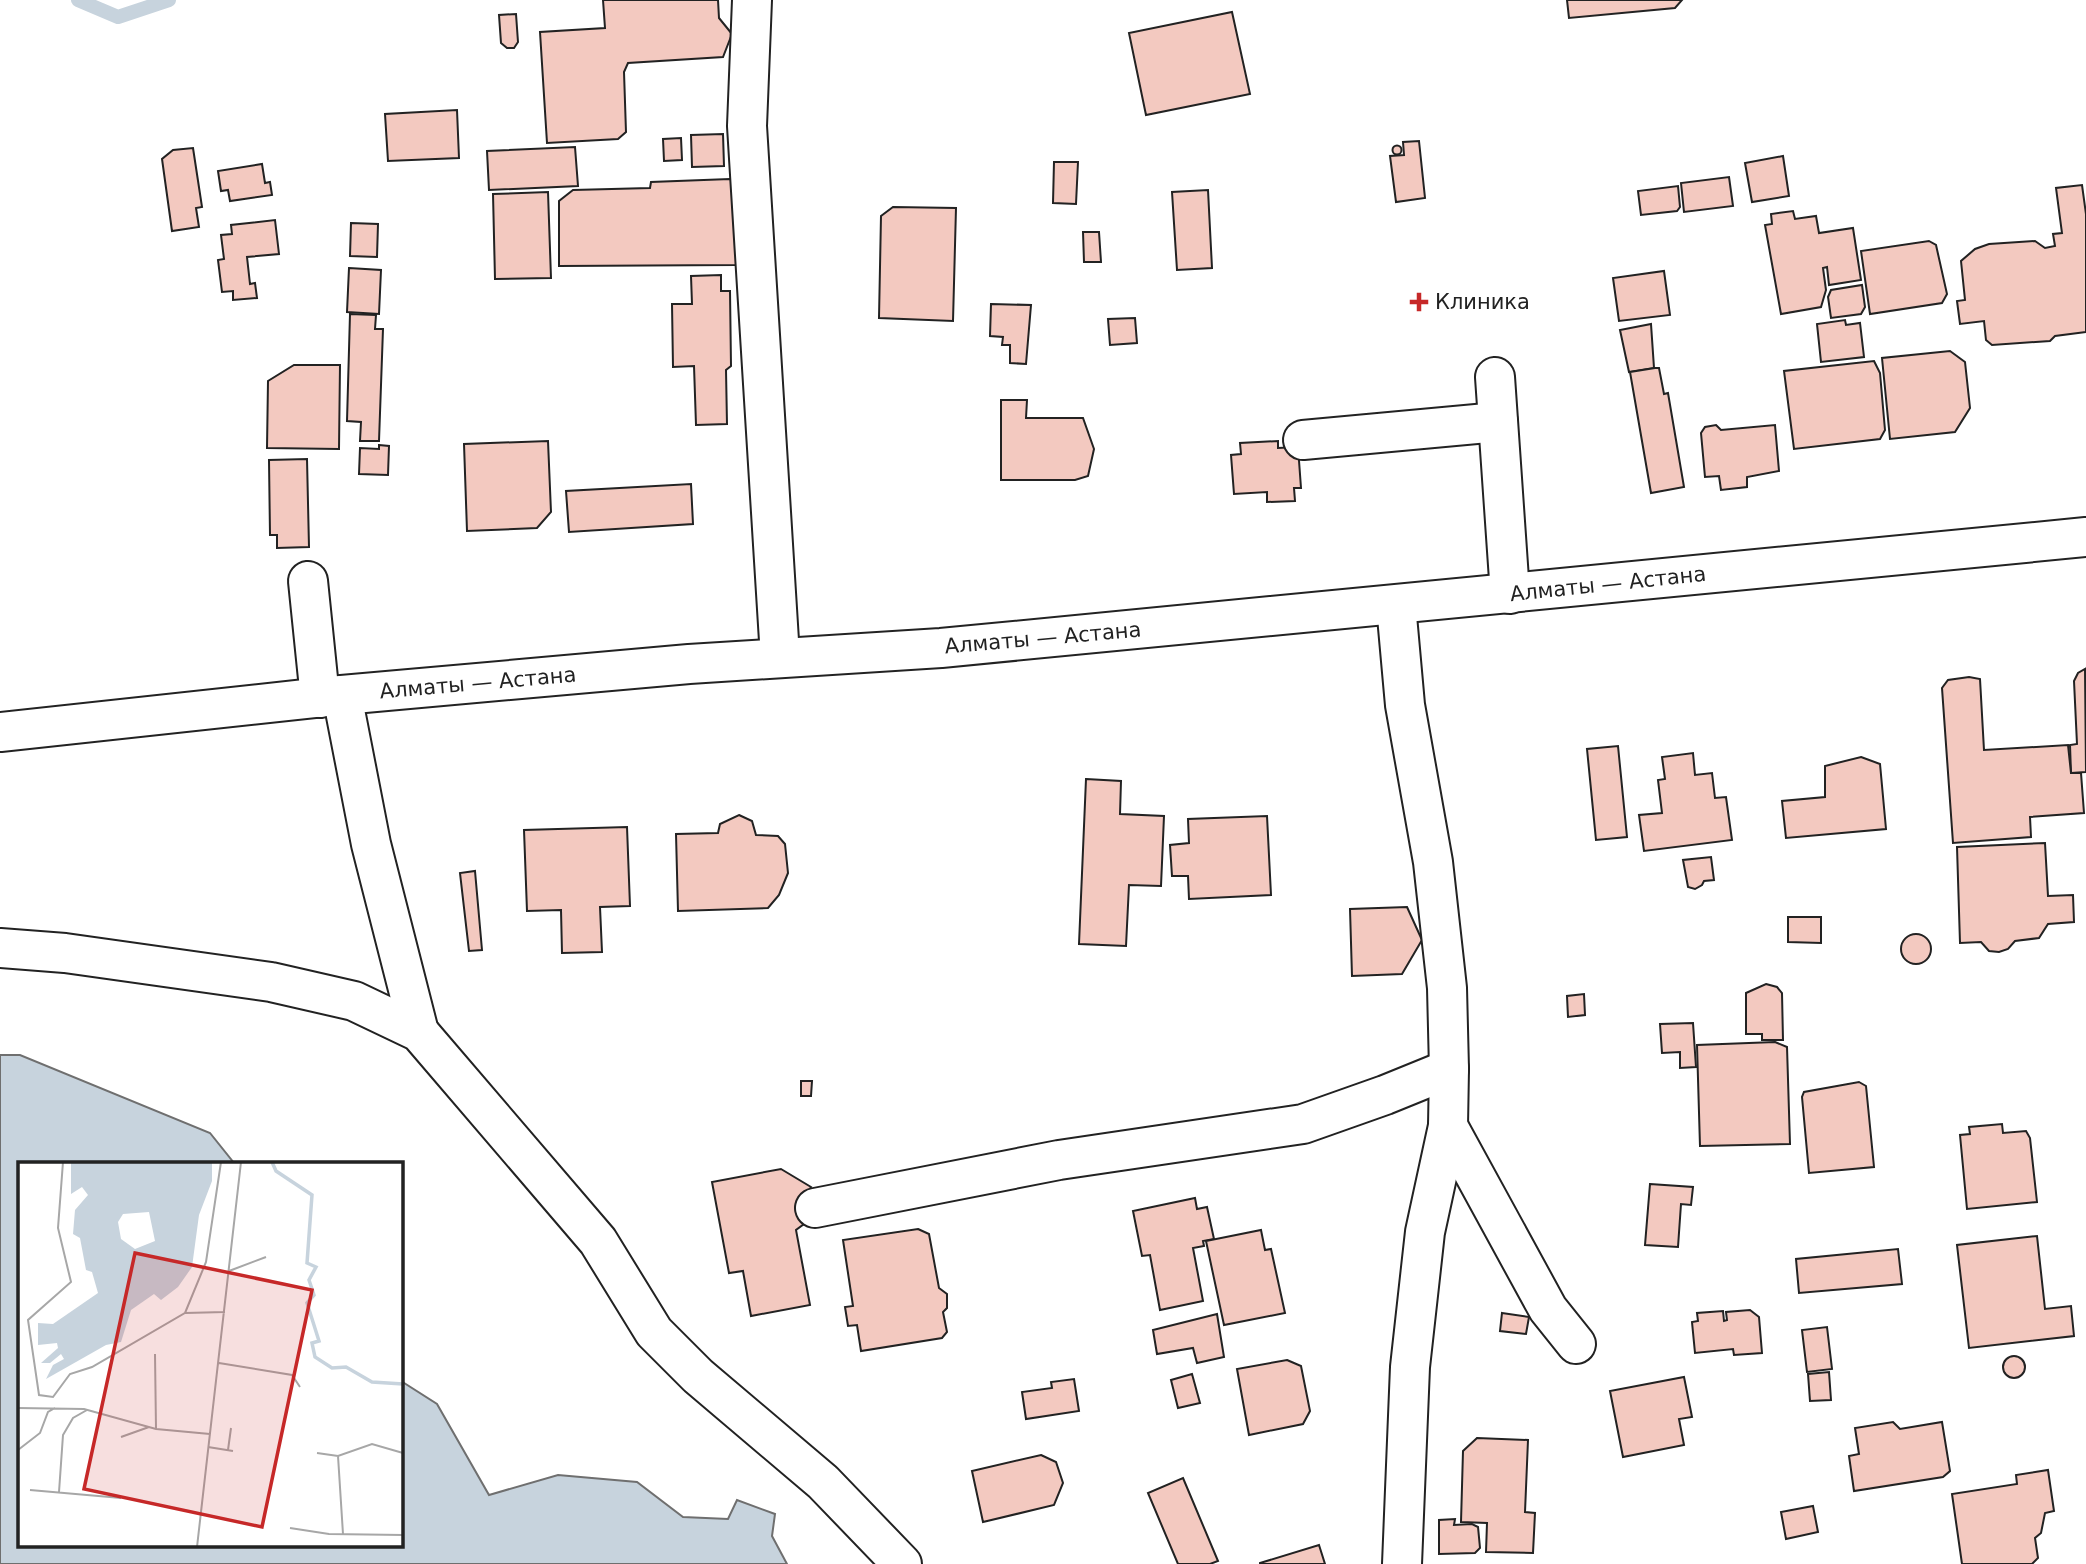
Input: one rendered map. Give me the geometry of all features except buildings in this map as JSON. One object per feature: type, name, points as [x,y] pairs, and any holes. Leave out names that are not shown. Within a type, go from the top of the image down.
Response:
[{"type":"main road","points":[[752,0],[748,17],[747,126],[780,657]]},
{"type":"main road","points":[[1496,377],[1510,594]]},
{"type":"main road","points":[[1303,440],[1497,422]]},
{"type":"main road","name":"Алматы — Астана","points":[[0,732],[331,696],[780,657],[941,648],[2086,537]]},
{"type":"main road","points":[[308,580],[331,696],[419,1032]]},
{"type":"main road","points":[[1396,605],[1405,705],[1433,862],[1444,963],[1449,1069],[1448,1126],[1425,1232],[1410,1367],[1402,1564]]},
{"type":"main road","points":[[0,948],[65,953],[271,982],[354,1001],[419,1032],[598,1241],[654,1332],[698,1376],[823,1482],[902,1564]]},
{"type":"main road","points":[[815,1208],[1059,1160],[1303,1124],[1385,1096],[1449,1069]]},
{"type":"main road","points":[[1448,1126],[1548,1309],[1576,1344]]},
{"type":"shaded area","points":[[0,1055],[20,1055],[210,1133],[233,1162],[18,1162],[18,1546],[402,1546],[402,1382],[437,1404],[489,1495],[558,1475],[637,1482],[683,1517],[728,1519],[737,1500],[775,1514],[772,1536],[787,1564],[0,1564]]},
{"type":"waterway","points":[[78,0],[118,17],[169,0]]},
{"type":"place","name":"Клиника","points":[[1419,302]]}]
